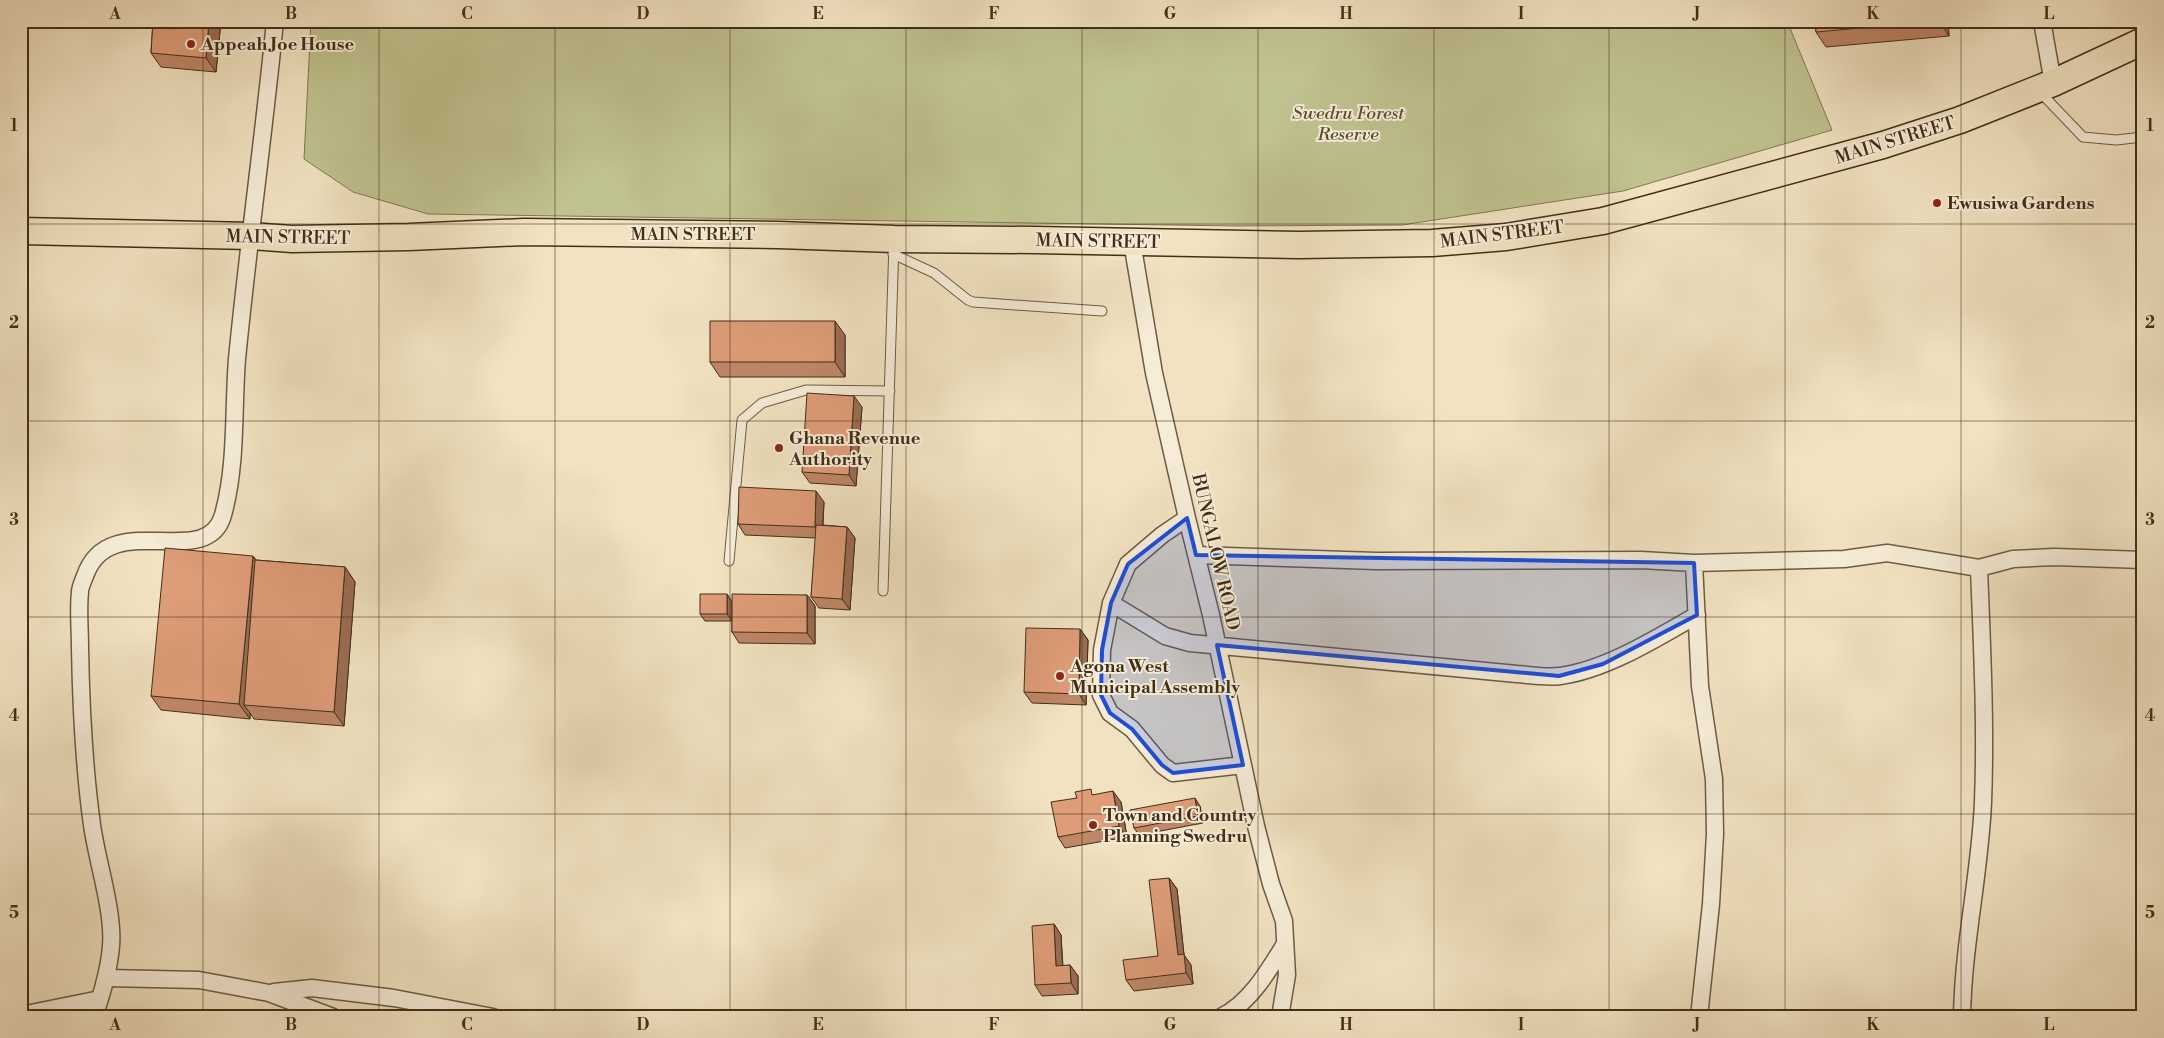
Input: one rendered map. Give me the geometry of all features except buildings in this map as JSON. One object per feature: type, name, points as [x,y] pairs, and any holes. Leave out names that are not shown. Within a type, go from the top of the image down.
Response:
[{"type":"main road","name":"MAIN STREET","points":[[21,231],[251,236],[302,239],[524,232],[778,234],[893,247],[1132,242],[1299,245],[1432,243],[1506,236],[1603,221],[1883,145],[1960,120],[2045,86],[2143,41]]},
{"type":"street","points":[[94,1017],[107,978],[111,944],[108,911],[92,826],[86,767],[81,674],[80,591],[88,567],[99,552],[116,542],[194,540],[212,534],[223,517],[231,470],[237,361],[275,21]]},
{"type":"street","points":[[2042,21],[2045,86]]},
{"type":"street","name":"BUNGALOW ROAD","points":[[1132,242],[1154,373],[1271,884],[1284,921],[1287,975],[1280,1017]]},
{"type":"street","points":[[1187,518],[1162,535],[1128,564],[1111,603],[1102,650],[1101,695],[1110,713],[1132,729],[1162,765],[1173,773],[1243,765]]},
{"type":"street","points":[[1196,555],[1376,561],[1641,560],[1694,563],[1844,559],[1887,553],[1979,568],[2013,558],[2055,557],[2143,560]]},
{"type":"street","points":[[1694,563],[1700,686],[1714,779],[1711,904],[1699,1017]]},
{"type":"street","points":[[1962,1017],[1963,983],[1978,870],[1983,802],[1984,686],[1979,568]]},
{"type":"street","points":[[1111,603],[1165,636],[1190,643],[1517,674],[1559,676],[1603,664],[1654,640],[1697,615]]},
{"type":"street","points":[[1221,1017],[1231,1012],[1264,977],[1285,944]]},
{"type":"street","points":[[107,978],[199,980],[269,993],[333,1017]]},
{"type":"street","points":[[269,993],[312,988],[394,998],[493,1017]]},
{"type":"street","points":[[21,1015],[100,999]]},
{"type":"lane","points":[[2045,86],[2083,137],[2116,140],[2143,137]]},
{"type":"lane","points":[[893,247],[934,273],[968,300],[974,302],[1102,311]]},
{"type":"lane","points":[[883,591],[893,247]]},
{"type":"lane","points":[[730,561],[742,420],[762,403],[806,390],[890,391]]},
{"type":"highlighted area","points":[[1187,518],[1196,555],[1694,563],[1697,615],[1603,664],[1559,676],[1217,645],[1243,765],[1173,773],[1162,765],[1132,729],[1110,713],[1101,695],[1102,650],[1111,603],[1128,564]]},
{"type":"green space","name":"Swedru Forest Reserve","points":[[311,21],[1787,21],[1832,130],[1623,191],[1402,225],[1235,226],[428,214],[353,192],[304,159]]},
{"type":"place","name":"Appeah Joe House","points":[[191,44]]},
{"type":"place","name":"Ewusiwa Gardens","points":[[1937,203]]},
{"type":"place","name":"Ghana Revenue Authority","points":[[779,448]]},
{"type":"place","name":"Agona West Municipal Assembly","points":[[1060,676]]},
{"type":"place","name":"Town and Country Planning Swedru","points":[[1093,825]]}]
